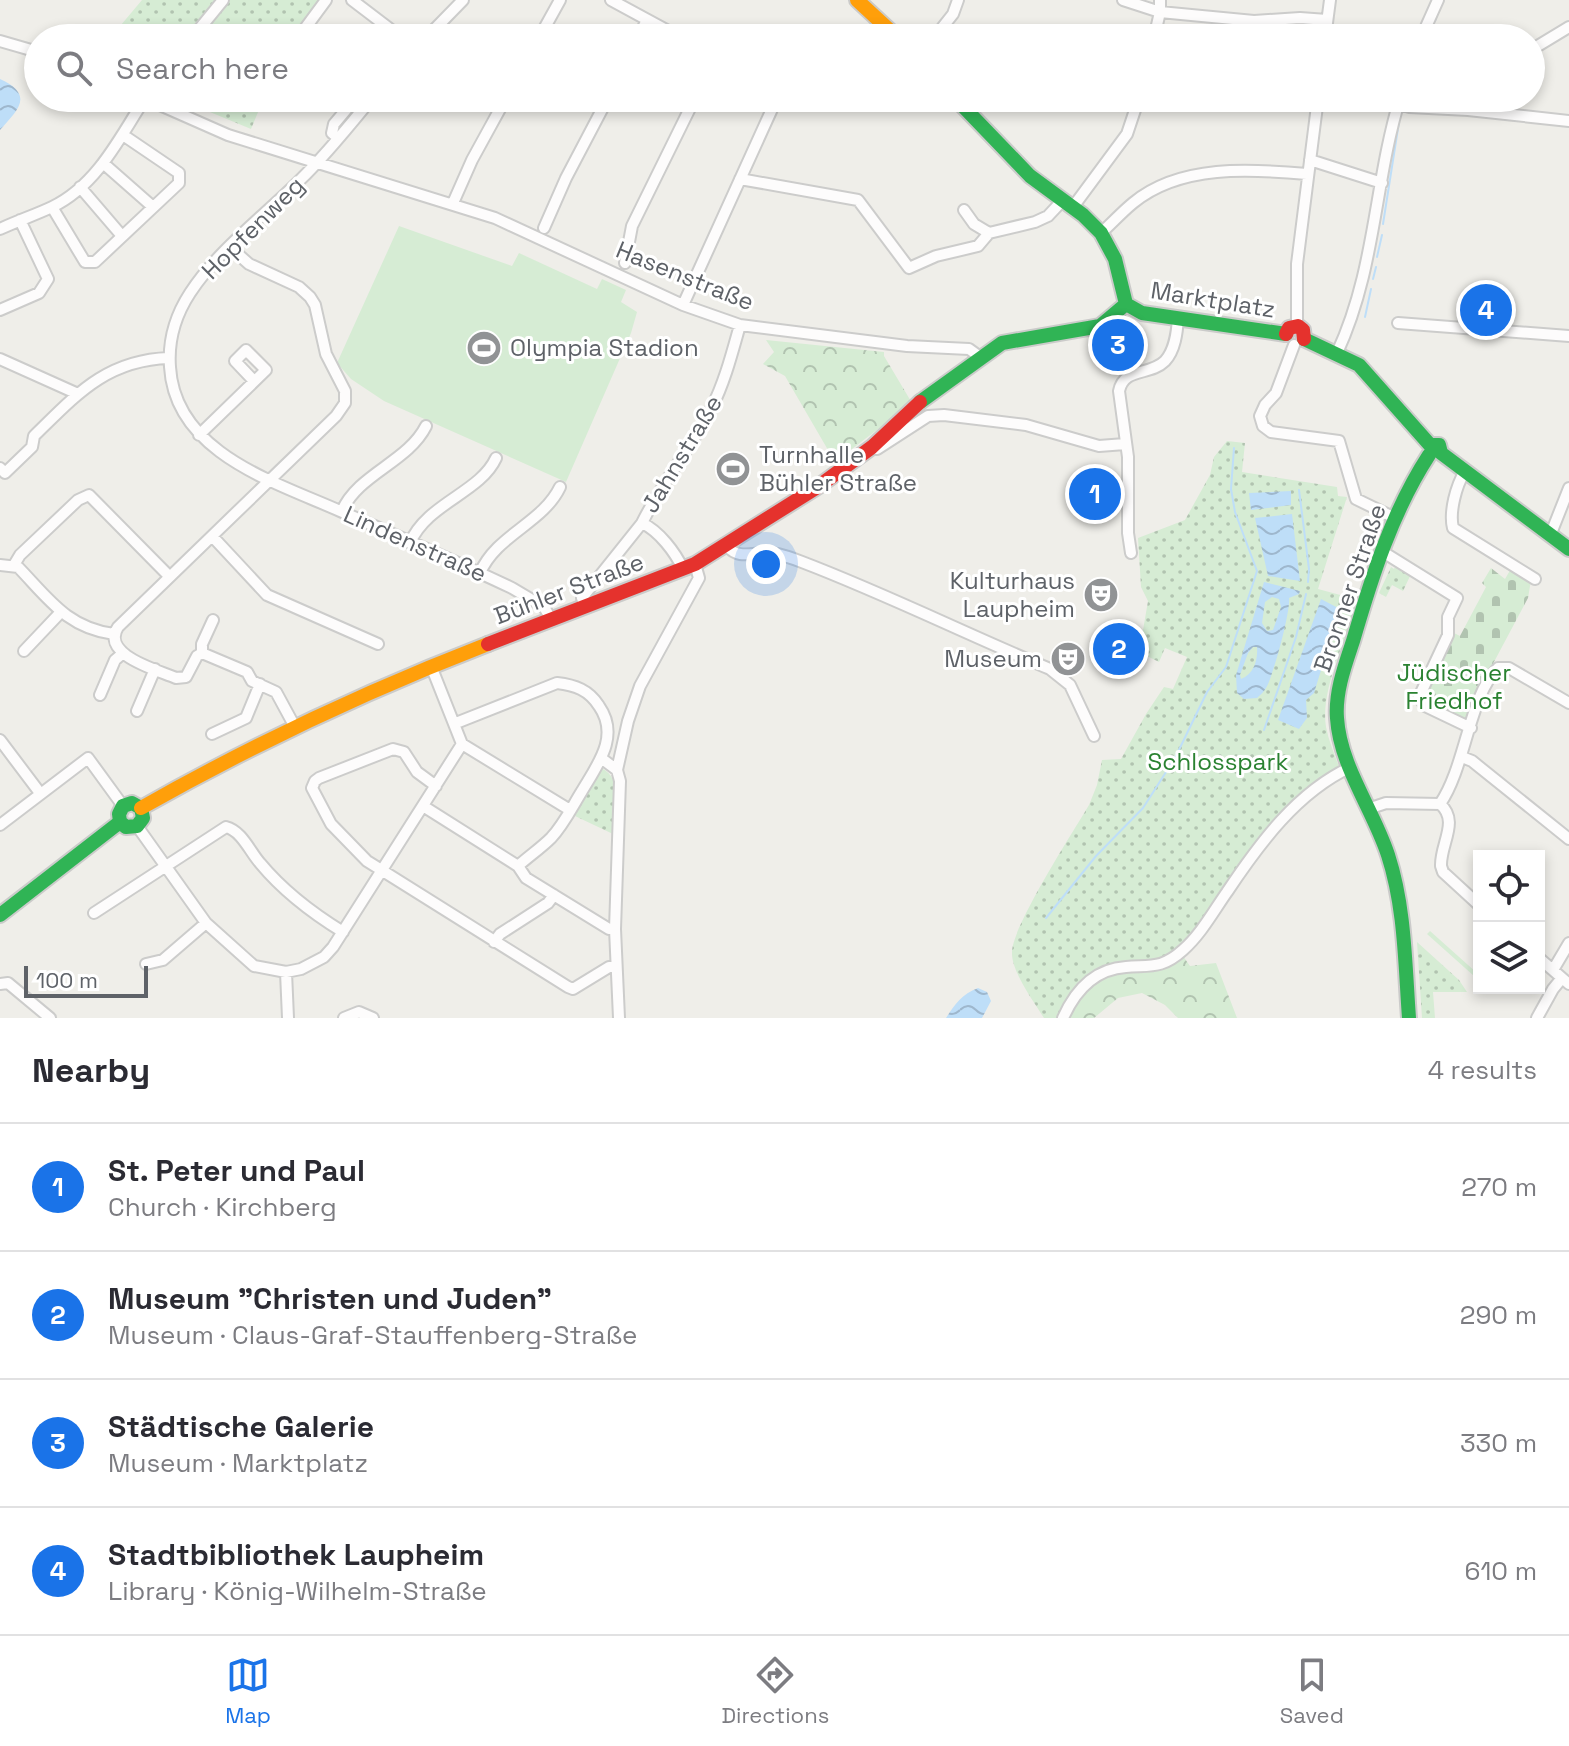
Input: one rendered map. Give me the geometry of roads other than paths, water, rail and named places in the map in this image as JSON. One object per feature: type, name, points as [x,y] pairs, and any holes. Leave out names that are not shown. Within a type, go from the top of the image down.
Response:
[{"type":"street","points":[[203,24],[223,0]]},
{"type":"street","points":[[308,24],[326,0]]},
{"type":"street","points":[[352,0],[384,24]]},
{"type":"street","points":[[440,24],[463,0]]},
{"type":"street","points":[[547,24],[560,0]]},
{"type":"street","points":[[611,0],[655,24]]},
{"type":"street","points":[[857,0],[883,24]]},
{"type":"street","points":[[945,24],[958,0]]},
{"type":"street","points":[[1123,0],[1254,21],[1327,20]]},
{"type":"street","points":[[1327,24],[1330,0]]},
{"type":"street","points":[[1427,24],[1438,0]]},
{"type":"street","points":[[645,24],[647,20]]},
{"type":"street","points":[[1545,42],[1569,27]]},
{"type":"street","points":[[0,41],[24,48]]},
{"type":"street","points":[[0,229],[52,207],[80,187],[103,163],[136,112]]},
{"type":"street","name":"Hasenstraße","points":[[176,112],[228,135],[495,218],[683,305],[740,325],[907,346],[969,349],[980,357]]},
{"type":"street","points":[[338,138],[332,133],[334,124],[344,112]]},
{"type":"street","name":"Hopfenweg","points":[[271,481],[230,459],[199,435],[182,413],[174,394],[169,358],[172,332],[181,309],[198,282],[316,164],[360,112]]},
{"type":"street","points":[[453,203],[498,112]]},
{"type":"street","points":[[544,228],[601,112]]},
{"type":"street","points":[[625,263],[632,226],[688,112]]},
{"type":"street","points":[[683,305],[771,112]]},
{"type":"street","points":[[968,112],[1030,176],[1101,233],[1115,259],[1126,304]]},
{"type":"street","points":[[740,179],[858,200],[909,268],[936,256],[978,246],[989,233],[1035,222],[1068,204],[1127,134],[1134,112]]},
{"type":"street","points":[[1316,112],[1297,264],[1295,336],[1276,393],[1261,412],[1260,421],[1271,432],[1339,441],[1356,499],[1395,518]]},
{"type":"street","points":[[1337,353],[1362,284],[1397,112]]},
{"type":"street","points":[[1486,112],[1569,121]]},
{"type":"street","points":[[52,207],[85,262],[95,262],[179,183],[179,173],[123,135]]},
{"type":"street","points":[[1310,160],[1382,183]]},
{"type":"street","points":[[103,163],[153,207]]},
{"type":"street","points":[[1101,233],[1134,201],[1162,184],[1178,179],[1261,170],[1307,174]]},
{"type":"street","points":[[80,187],[122,236]]},
{"type":"street","points":[[964,210],[974,224],[989,233]]},
{"type":"street","points":[[0,310],[39,293],[48,279],[20,220]]},
{"type":"street","points":[[114,634],[169,576],[342,410],[345,403],[345,391],[326,354],[315,305],[310,297],[299,287],[249,264],[231,248]]},
{"type":"street","name":"Marktplatz","points":[[980,357],[1002,343],[1095,327],[1105,323],[1126,304],[1142,313],[1295,336],[1353,361],[1381,388],[1433,451],[1465,471],[1569,549]]},
{"type":"street","points":[[1131,553],[1128,457],[1121,383],[1130,374],[1164,362],[1176,338],[1178,318]]},
{"type":"street","points":[[1398,323],[1569,336]]},
{"type":"street","name":"Jahnstraße","points":[[689,566],[650,527],[642,523],[721,389],[740,325]]},
{"type":"street","name":"Bühler Straße","points":[[141,808],[215,766],[431,666],[689,566],[727,546],[872,447],[919,403],[980,357]]},
{"type":"street","points":[[0,468],[5,473],[32,447],[34,436],[78,394],[108,372],[128,364],[169,358]]},
{"type":"street","points":[[0,359],[78,394]]},
{"type":"street","points":[[199,435],[254,381]]},
{"type":"street","points":[[872,447],[876,449],[928,416],[944,415],[1026,425],[1099,446],[1125,444]]},
{"type":"street","points":[[342,511],[352,493],[411,445],[426,426]]},
{"type":"street","name":"Bronner Straße","points":[[1409,1018],[1394,878],[1385,844],[1351,767],[1337,725],[1338,692],[1395,518],[1420,467],[1433,451]]},
{"type":"street","points":[[410,543],[426,519],[486,472],[496,458]]},
{"type":"street","points":[[1465,471],[1457,490],[1451,522],[1453,528],[1535,579]]},
{"type":"street","name":"Lindenstraße","points":[[271,481],[480,573],[544,607],[551,619]]},
{"type":"street","points":[[480,573],[486,558],[548,503],[560,487]]},
{"type":"street","points":[[1550,536],[1568,493]]},
{"type":"street","points":[[14,565],[20,555],[78,500],[89,495],[169,576]]},
{"type":"street","points":[[585,606],[582,598],[642,523]]},
{"type":"street","points":[[212,536],[267,595],[378,644]]},
{"type":"street","points":[[727,546],[733,553],[741,555],[770,553],[787,556],[930,614],[1050,669],[1070,685],[1094,736]]},
{"type":"street","points":[[1383,552],[1457,598],[1448,617],[1448,635],[1419,697],[1425,706],[1471,728]]},
{"type":"street","points":[[0,565],[14,565],[60,613],[104,633],[114,634]]},
{"type":"street","points":[[619,1018],[615,929],[620,781],[617,770],[628,721],[651,663],[699,578],[689,566]]},
{"type":"street","points":[[24,651],[60,613]]},
{"type":"street","points":[[114,634],[122,654],[183,678],[202,653],[202,644],[213,620]]},
{"type":"street","points":[[202,653],[247,672],[252,681],[276,692],[295,727]]},
{"type":"street","points":[[100,695],[115,660],[122,654]]},
{"type":"street","points":[[431,666],[462,744],[570,810]]},
{"type":"street","points":[[1440,804],[1452,787],[1482,694],[1498,668],[1509,668],[1569,703]]},
{"type":"street","points":[[137,711],[155,669]]},
{"type":"street","points":[[456,723],[557,683],[587,692],[599,705],[607,721],[608,737],[601,758],[570,810],[551,838],[518,866]]},
{"type":"street","points":[[212,734],[246,718],[260,684]]},
{"type":"street","points":[[607,721],[628,721]]},
{"type":"street","points":[[0,740],[40,793]]},
{"type":"street","points":[[137,826],[206,923],[254,966],[286,972],[301,969],[324,957],[343,932],[462,744]]},
{"type":"street","points":[[436,786],[417,772],[400,749],[319,778],[312,785],[331,824],[359,854],[494,942],[573,989],[609,967],[616,967]]},
{"type":"street","points":[[1462,757],[1472,761],[1569,839]]},
{"type":"street","points":[[0,825],[88,758],[123,806]]},
{"type":"street","points":[[601,758],[617,770]]},
{"type":"street","points":[[1063,1018],[1073,997],[1097,975],[1127,967],[1155,967],[1184,949],[1199,933],[1272,831],[1326,779],[1351,767]]},
{"type":"street","points":[[132,803],[141,808],[143,818],[137,826],[126,827],[120,822],[119,814],[123,806],[132,803]]},
{"type":"street","points":[[1371,808],[1386,803],[1440,804],[1450,818],[1441,866],[1443,872],[1473,900]]},
{"type":"street","points":[[423,806],[518,866],[526,878],[609,929],[615,929]]},
{"type":"street","points":[[0,915],[120,822]]},
{"type":"street","points":[[94,913],[222,829],[231,828],[282,888],[304,907],[343,932]]},
{"type":"street","points":[[494,942],[500,934],[548,903],[554,895]]},
{"type":"street","points":[[146,964],[163,960],[206,923]]},
{"type":"street","points":[[1553,970],[1569,943]]},
{"type":"street","points":[[1537,1018],[1553,989],[1566,981],[1545,963]]},
{"type":"street","points":[[286,972],[288,1018]]},
{"type":"street","points":[[0,984],[8,983],[50,1018]]},
{"type":"street","points":[[344,1018],[359,1012],[373,1018]]},
{"type":"water","points":[[0,79],[17,91],[20,103],[0,130]]},
{"type":"water","points":[[1291,491],[1291,505],[1251,510],[1249,493]]},
{"type":"water","points":[[1292,514],[1300,581],[1268,576],[1255,518]]},
{"type":"water","points":[[1264,582],[1300,591],[1289,598],[1281,643],[1264,691],[1257,698],[1244,699],[1237,693],[1236,675]],"holes":[[[1272,597],[1279,599],[1281,607],[1273,630],[1267,631],[1262,623],[1265,602]],[[1257,647],[1254,666],[1241,679],[1248,653]]]},
{"type":"water","points":[[1321,599],[1340,609],[1314,693],[1306,700],[1307,718],[1299,729],[1278,720]]},
{"type":"water","points":[[978,988],[987,992],[991,1001],[982,1018],[946,1018],[959,1000]]},
{"type":"waterway","points":[[1435,21],[1438,11]]},
{"type":"waterway","points":[[1383,224],[1399,122]]},
{"type":"waterway","points":[[1377,257],[1382,235]]},
{"type":"waterway","points":[[1373,279],[1376,267]]},
{"type":"waterway","points":[[1365,317],[1371,289]]},
{"type":"waterway","points":[[1046,918],[1096,856],[1143,808],[1175,758],[1207,692],[1226,667],[1257,571],[1235,512],[1231,489],[1234,448]]},
{"type":"waterway","points":[[1299,490],[1308,582]]},
{"type":"waterway","points":[[1264,730],[1296,637],[1306,594]]},
{"type":"place","name":"Stadtbibliothek Laupheim","points":[[1486,310]]},
{"type":"place","name":"Städtische Galerie","points":[[1118,345]]},
{"type":"place","name":"Olympia Stadion","points":[[484,348]]},
{"type":"place","name":"Turnhalle Bühler Straße","points":[[733,469]]},
{"type":"place","name":"St. Peter und Paul","points":[[1095,494]]},
{"type":"place","name":"Kulturhaus Laupheim","points":[[1101,595]]},
{"type":"place","name":"Museum \"Christen und Juden\"","points":[[1119,649]]},
{"type":"place","name":"Museum","points":[[1068,659]]},
{"type":"park label","name":"Jüdischer Friedhof","points":[[1454,687]]},
{"type":"park label","name":"Schlosspark","points":[[1218,762]]}]
